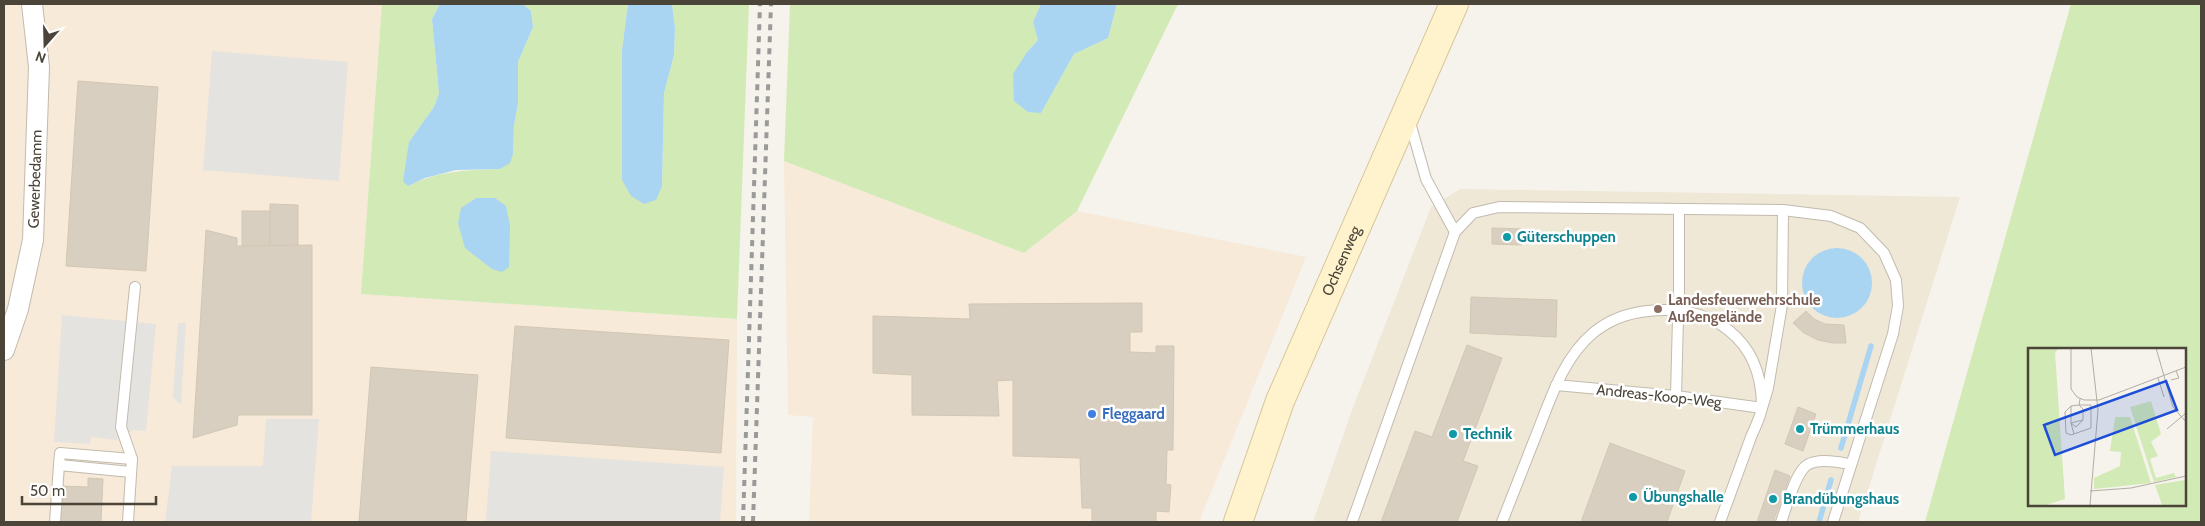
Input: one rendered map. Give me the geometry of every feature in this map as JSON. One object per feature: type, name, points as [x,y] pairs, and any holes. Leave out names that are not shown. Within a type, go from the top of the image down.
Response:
[{"type":"main road","name":"Ochsenweg","points":[[1238,522],[1280,401],[1406,108],[1454,4]]},
{"type":"street","name":"Gewerbedamm","points":[[4,350],[18,309],[33,240],[39,67],[32,4]]},
{"type":"lane","points":[[1406,108],[1426,179],[1455,232]]},
{"type":"lane","points":[[1352,522],[1455,232],[1473,214],[1499,208],[1783,210],[1831,216],[1860,228],[1884,253],[1896,280],[1898,306],[1893,334],[1833,522]]},
{"type":"lane","points":[[1679,209],[1679,294]]},
{"type":"lane","points":[[1720,522],[1768,388],[1782,305],[1783,210]]},
{"type":"lane","points":[[128,522],[132,458],[121,427],[135,287]]},
{"type":"lane","points":[[1502,522],[1556,385],[1575,353],[1593,333],[1617,317],[1658,310],[1688,311],[1713,318],[1735,334],[1749,356],[1760,380],[1762,408]]},
{"type":"lane","points":[[1676,396],[1678,318]]},
{"type":"lane","name":"Andreas-Koop-Weg","points":[[1556,385],[1676,396],[1762,408]]},
{"type":"lane","points":[[55,522],[60,453],[132,458]]},
{"type":"lane","points":[[1781,522],[1799,475],[1808,465],[1830,461],[1850,464]]},
{"type":"lane","points":[[59,465],[131,472]]},
{"type":"shaded area","points":[[4,4],[382,4],[361,294],[737,319],[736,522],[4,522]]},
{"type":"shaded area","points":[[212,51],[348,62],[339,181],[203,170]]},
{"type":"shaded area","points":[[784,161],[1024,253],[1077,211],[1306,257],[1199,522],[809,522],[813,417],[788,415]]},
{"type":"shaded area","name":"Landesfeuerwehrschule Außengelände","points":[[1460,189],[1960,197],[1858,522],[1313,522],[1352,410],[1431,207]]},
{"type":"shaded area","points":[[62,315],[156,324],[146,431],[133,430],[116,440],[91,437],[90,444],[54,442]]},
{"type":"shaded area","points":[[178,323],[186,323],[181,405],[173,397]]},
{"type":"shaded area","points":[[266,419],[319,419],[311,522],[165,522],[172,466],[263,466]]},
{"type":"shaded area","points":[[491,451],[724,467],[720,522],[486,522]]},
{"type":"green space","points":[[382,4],[440,4],[432,19],[439,93],[434,107],[409,142],[408,186],[442,174],[500,169],[513,154],[514,125],[518,103],[518,62],[533,27],[531,11],[523,4],[628,4],[622,50],[662,186],[664,93],[674,55],[675,28],[672,4],[749,4],[737,319],[361,294]],"holes":[[[476,198],[495,198],[462,208]]]},
{"type":"green space","points":[[790,4],[1041,4],[1033,22],[1038,40],[1027,52],[1041,113],[1074,54],[1108,38],[1117,4],[1178,4],[1077,211],[1024,253],[784,161]]},
{"type":"green space","points":[[2071,4],[2201,4],[2201,522],[1925,522]]},
{"type":"water","points":[[440,4],[523,4],[531,11],[533,27],[518,62],[518,103],[514,125],[513,154],[510,163],[500,169],[456,170],[425,178],[408,186],[403,181],[409,142],[434,107],[439,93],[432,19]]},
{"type":"water","points":[[628,4],[672,4],[675,28],[674,55],[664,93],[662,186],[656,200],[644,204],[631,196],[622,180],[622,50]]},
{"type":"water","points":[[1041,4],[1117,4],[1108,38],[1074,54],[1041,113],[1028,112],[1014,101],[1013,74],[1027,52],[1038,40],[1033,22]]},
{"type":"water","points":[[476,198],[495,198],[506,206],[510,226],[509,267],[502,272],[492,269],[465,248],[458,223],[461,208]]},
{"type":"water","points":[[1844,248],[1857,254],[1866,263],[1870,269],[1872,283],[1870,297],[1862,308],[1851,316],[1830,318],[1823,316],[1812,308],[1804,297],[1802,276],[1804,269],[1812,258],[1823,250]]},
{"type":"building","points":[[78,81],[158,87],[146,271],[66,266]]},
{"type":"building","points":[[270,204],[298,205],[298,246],[270,246]]},
{"type":"building","points":[[242,211],[270,211],[270,246],[242,246]]},
{"type":"building","name":"Güterschuppen","points":[[1492,228],[1523,229],[1522,245],[1492,244]]},
{"type":"building","points":[[206,230],[237,238],[237,246],[312,245],[312,415],[238,415],[237,425],[193,438]]},
{"type":"building","points":[[1471,297],[1557,300],[1556,337],[1470,333]]},
{"type":"building","points":[[1142,303],[1142,332],[1130,332],[1130,352],[1156,353],[1156,346],[1174,346],[1173,450],[1167,450],[1166,484],[1171,485],[1169,512],[1156,511],[1156,522],[1092,522],[1092,508],[1082,508],[1080,458],[1013,456],[1013,380],[997,381],[999,416],[912,415],[912,375],[873,373],[873,316],[970,319],[969,304]]},
{"type":"building","points":[[1806,311],[1814,319],[1825,324],[1844,325],[1846,343],[1818,340],[1804,333],[1793,323]]},
{"type":"building","points":[[515,326],[729,340],[721,453],[506,438]]},
{"type":"building","name":"Technik","points":[[1467,345],[1502,358],[1463,461],[1478,466],[1457,522],[1381,522],[1415,431],[1432,437]]},
{"type":"building","points":[[371,367],[478,375],[466,522],[359,522]]},
{"type":"building","name":"Trümmerhaus","points":[[1798,407],[1816,414],[1803,451],[1785,444]]},
{"type":"building","name":"Übungshalle","points":[[1610,443],[1685,471],[1667,522],[1581,522]]},
{"type":"building","name":"Brandübungshaus","points":[[1775,470],[1790,476],[1773,522],[1757,522]]},
{"type":"building","points":[[88,478],[103,479],[101,522],[59,522],[61,486],[88,487]]},
{"type":"waterway","points":[[1841,448],[1871,346]]},
{"type":"waterway","points":[[1819,522],[1831,480]]},
{"type":"railway","points":[[743,522],[760,4]]},
{"type":"railway","points":[[753,522],[771,4]]},
{"type":"place","name":"Güterschuppen","points":[[1507,237]]},
{"type":"place","name":"Landesfeuerwehrschule Außengelände","points":[[1658,309]]},
{"type":"place","name":"Fleggaard","points":[[1092,414]]},
{"type":"place","name":"Trümmerhaus","points":[[1800,429]]},
{"type":"place","name":"Technik","points":[[1453,434]]},
{"type":"place","name":"Übungshalle","points":[[1633,497]]},
{"type":"place","name":"Brandübungshaus","points":[[1773,499]]}]
